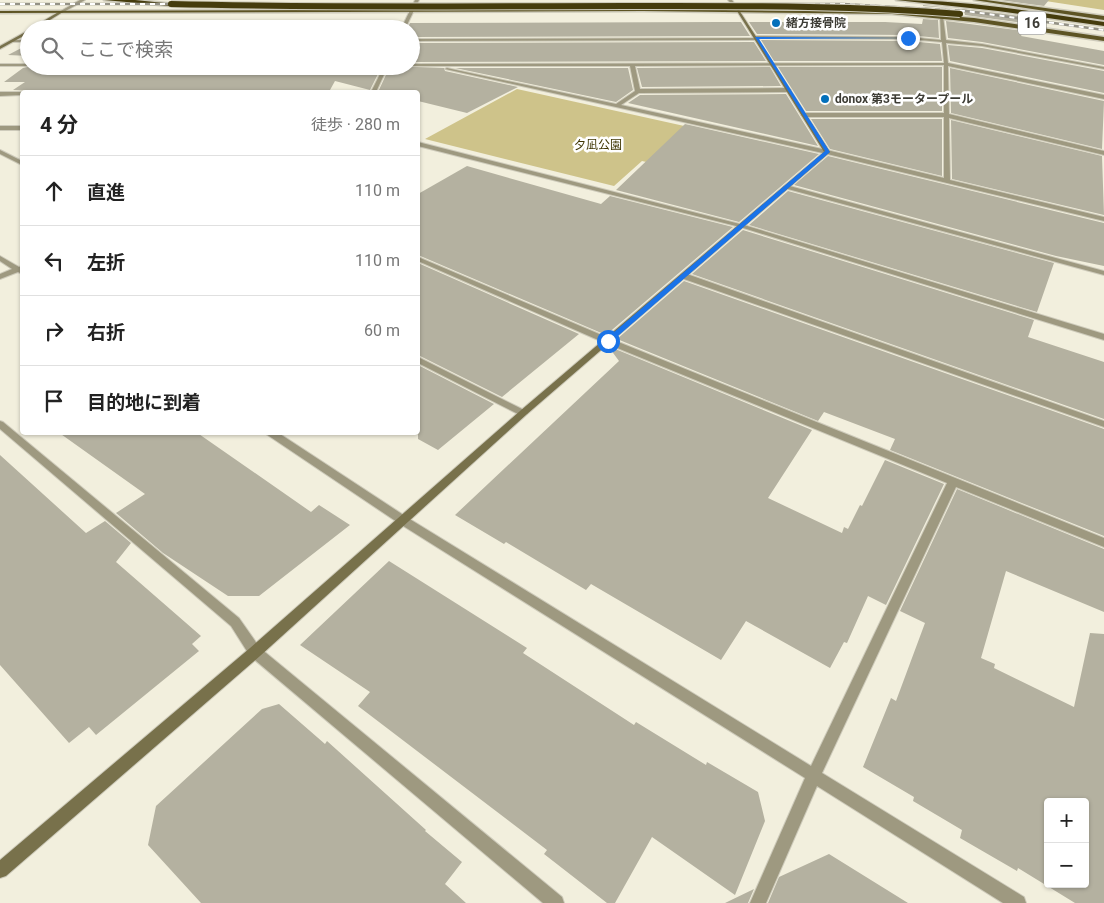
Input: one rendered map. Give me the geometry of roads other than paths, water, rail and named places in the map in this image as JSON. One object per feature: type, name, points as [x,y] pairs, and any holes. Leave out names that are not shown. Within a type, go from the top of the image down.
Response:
[{"type":"highway","name":"16","points":[[107,0],[258,6],[852,7],[967,15],[1104,34]]},
{"type":"highway","name":"16","points":[[899,0],[998,9],[1104,24]]},
{"type":"main road","points":[[976,0],[1004,2],[1104,18]]},
{"type":"main road","points":[[0,12],[412,10],[892,13],[941,16],[1026,26],[1104,40]]},
{"type":"street","points":[[47,20],[83,0]]},
{"type":"street","points":[[407,20],[417,0]]},
{"type":"street","points":[[730,0],[757,38],[771,64],[827,152]]},
{"type":"street","points":[[941,16],[946,64],[947,180]]},
{"type":"street","points":[[0,48],[20,36]]},
{"type":"street","points":[[420,40],[908,38],[982,45],[1104,68]]},
{"type":"street","points":[[12,41],[20,41]]},
{"type":"street","points":[[632,64],[638,91]]},
{"type":"street","points":[[420,65],[946,64],[1104,97]]},
{"type":"street","points":[[0,65],[20,65]]},
{"type":"street","points":[[427,65],[827,152],[1104,219]]},
{"type":"street","points":[[374,90],[382,75]]},
{"type":"street","points":[[617,106],[638,91],[788,90]]},
{"type":"street","points":[[0,94],[20,94]]},
{"type":"street","points":[[804,115],[945,115],[1104,154]]},
{"type":"street","points":[[0,128],[20,128]]},
{"type":"street","points":[[420,145],[742,226],[1104,337]]},
{"type":"street","points":[[0,152],[20,162]]},
{"type":"street","points":[[0,870],[254,652],[523,414],[827,152]]},
{"type":"street","points":[[786,187],[1104,273]]},
{"type":"street","points":[[0,258],[20,269]]},
{"type":"street","points":[[420,260],[608,341],[1104,543]]},
{"type":"street","points":[[0,277],[20,270]]},
{"type":"street","points":[[684,276],[1104,424]]},
{"type":"street","points":[[420,361],[523,414]]},
{"type":"street","points":[[0,424],[235,622],[254,652],[556,903]]},
{"type":"street","points":[[274,435],[404,521],[1018,903]]},
{"type":"street","points":[[758,903],[814,775],[953,482]]},
{"type":"railway","points":[[0,4],[843,4],[966,11],[1104,30]]},
{"type":"place","name":"緒方接骨院","points":[[776,23]]},
{"type":"place","name":"donox 第3モータープール","points":[[825,99]]},
{"type":"park label","name":"夕凪公園","points":[[598,145]]}]
